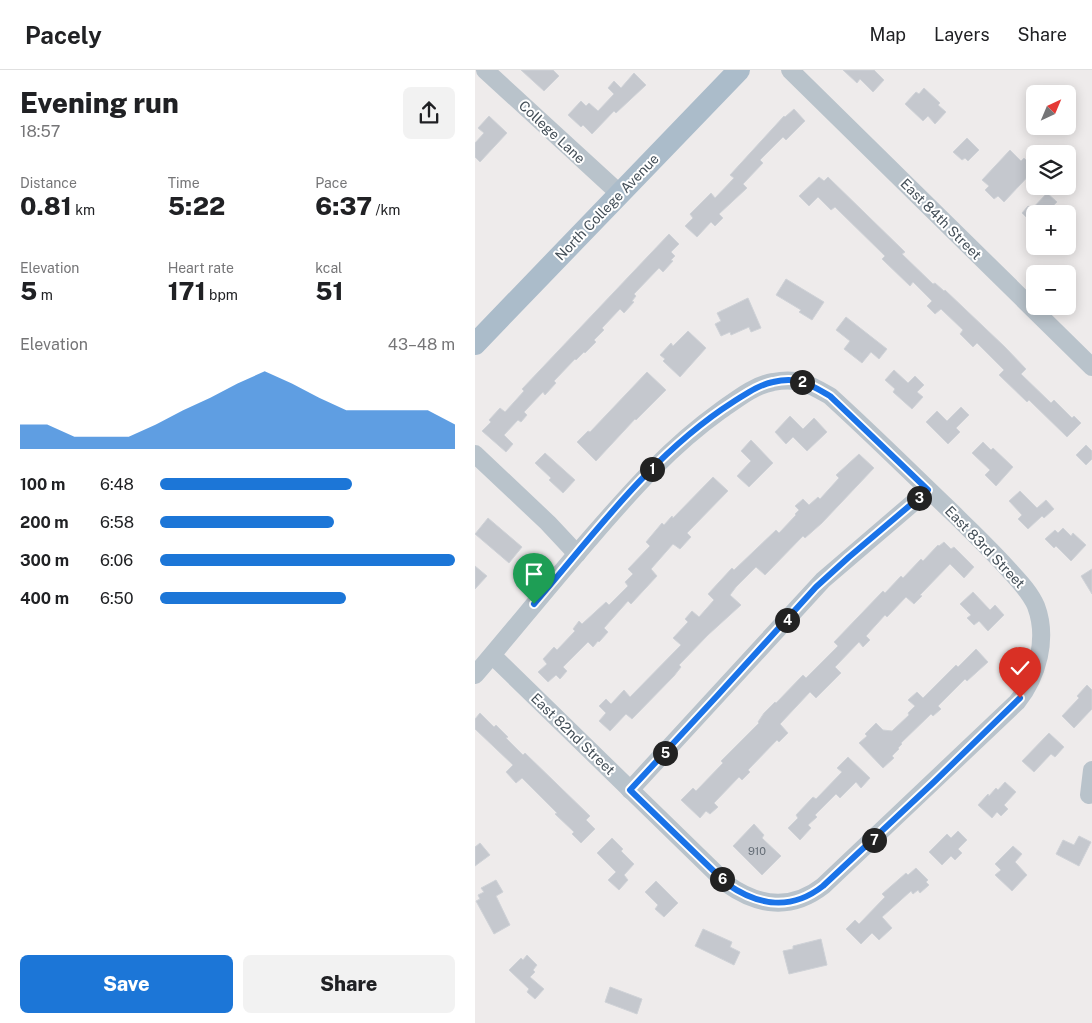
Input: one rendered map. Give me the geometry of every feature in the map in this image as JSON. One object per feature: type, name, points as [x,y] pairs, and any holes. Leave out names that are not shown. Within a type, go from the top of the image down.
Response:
[{"type":"main road","name":"North College Avenue","points":[[475,344],[739,70]]},
{"type":"street","name":"College Lane","points":[[485,70],[619,194]]},
{"type":"street","name":"East 84th Street","points":[[790,70],[1092,367]]},
{"type":"street","name":"East 83rd Street","points":[[577,554],[645,476],[699,427],[727,406],[758,387],[773,382],[793,381],[809,384],[830,396],[986,545],[1033,599],[1037,610],[1041,635],[1039,657],[1031,682],[1024,693],[1007,712],[823,886],[798,900],[770,902]]},
{"type":"street","points":[[475,454],[548,523],[577,554],[475,675]]},
{"type":"street","points":[[630,790],[816,587],[928,490]]},
{"type":"street","name":"East 82nd Street","points":[[492,655],[727,884],[744,896],[770,902]]},
{"type":"street","points":[[1089,795],[1092,770]]},
{"type":"building","points":[[521,70],[553,70],[559,76],[544,91]]},
{"type":"building","points":[[843,70],[874,70],[884,80],[873,92],[860,79],[857,83]]},
{"type":"building","points":[[634,73],[646,85],[616,113],[614,111],[592,134],[568,115],[581,101],[586,106],[589,103],[598,111],[614,94],[608,88],[614,81],[621,88]]},
{"type":"building","points":[[924,88],[940,103],[938,105],[946,112],[935,124],[928,116],[923,121],[905,104],[916,92],[919,94]]},
{"type":"building","points":[[794,109],[805,121],[786,140],[783,137],[760,160],[763,163],[743,184],[747,188],[719,214],[723,218],[715,226],[711,222],[697,237],[685,226],[693,218],[690,214],[711,193],[715,198],[734,178],[730,175],[784,116]]},
{"type":"building","points":[[489,116],[507,133],[480,162],[475,157],[475,143],[484,133],[478,128]]},
{"type":"building","points":[[967,138],[979,150],[968,161],[965,158],[962,160],[953,152]]},
{"type":"building","points":[[1010,150],[1021,161],[1024,158],[1026,160],[1026,179],[1004,202],[998,196],[994,199],[985,190],[989,186],[982,180]]},
{"type":"building","points":[[819,177],[824,181],[828,177],[905,252],[902,254],[933,284],[935,283],[945,290],[1005,347],[1026,369],[1021,374],[1051,403],[1054,400],[1072,418],[1074,416],[1081,423],[1067,437],[1029,400],[1027,402],[999,375],[1004,370],[977,343],[973,347],[960,334],[963,330],[941,309],[935,314],[927,306],[932,301],[913,282],[910,286],[882,259],[885,256],[835,207],[831,210],[818,197],[809,206],[799,196]]},
{"type":"building","points":[[1045,195],[1049,195],[1057,202],[1054,205],[1036,205]]},
{"type":"building","points":[[1026,208],[1026,217],[1022,213]]},
{"type":"building","points":[[669,234],[679,244],[671,252],[675,256],[671,260],[673,261],[663,272],[659,268],[634,294],[636,296],[632,301],[634,302],[624,313],[620,309],[602,328],[604,330],[594,340],[596,342],[585,353],[575,359],[554,381],[556,383],[545,395],[543,392],[524,412],[527,415],[521,422],[518,420],[504,435],[513,444],[506,452],[482,431],[491,422],[489,420],[500,408],[505,412],[524,391],[522,389]]},
{"type":"building","points":[[786,279],[824,302],[812,320],[799,312],[801,310],[776,295]]},
{"type":"building","points":[[748,298],[761,328],[751,332],[749,327],[731,335],[730,332],[721,336],[715,324],[721,321],[717,313]]},
{"type":"building","points":[[846,317],[887,349],[879,359],[871,352],[862,363],[844,349],[850,341],[836,330]]},
{"type":"building","points":[[688,331],[706,348],[680,377],[663,361],[665,359],[660,355],[671,343],[673,346]]},
{"type":"building","points":[[894,370],[908,383],[915,376],[924,385],[917,392],[923,397],[912,409],[893,392],[895,389],[885,380]]},
{"type":"building","points":[[647,372],[666,390],[635,419],[596,461],[577,442],[588,431],[590,432]]},
{"type":"building","points":[[961,407],[969,415],[956,428],[960,432],[948,444],[926,422],[937,411],[947,421]]},
{"type":"building","points":[[790,416],[803,429],[814,418],[827,432],[807,451],[793,437],[786,444],[775,432]]},
{"type":"building","points":[[751,440],[773,463],[749,487],[737,476],[751,461],[741,451]]},
{"type":"building","points":[[983,442],[991,450],[993,448],[1013,467],[996,486],[985,475],[990,470],[972,453]]},
{"type":"building","points":[[1086,445],[1092,451],[1092,459],[1086,465],[1076,455]]},
{"type":"building","points":[[545,453],[575,480],[563,493],[535,463]]},
{"type":"building","points":[[859,454],[874,468],[822,523],[805,538],[803,536],[765,575],[756,567],[736,587],[730,595],[741,605],[679,665],[681,667],[674,676],[632,719],[626,714],[610,731],[599,721],[606,713],[599,706],[606,699],[611,704],[624,690],[630,697],[681,645],[673,638],[688,622],[685,619],[692,611],[699,617],[714,600],[708,594],[732,568],[734,570],[776,530],[779,533],[796,515],[799,510],[795,506],[803,499],[809,505],[818,497],[820,499],[839,478],[836,475]]},
{"type":"building","points":[[713,477],[728,491],[687,533],[691,537],[680,549],[673,544],[651,569],[657,576],[631,604],[628,601],[604,628],[608,632],[599,642],[593,647],[588,642],[563,667],[567,671],[560,679],[556,675],[548,682],[538,672],[547,664],[543,659],[554,647],[557,650],[575,631],[573,629],[579,621],[582,624],[606,602],[609,605],[628,586],[625,582],[633,574],[628,569],[650,546],[646,542],[662,523],[664,525],[672,516],[673,518]]},
{"type":"building","points":[[1020,491],[1037,508],[1046,500],[1054,509],[1044,518],[1042,516],[1028,529],[1018,519],[1022,515],[1009,501]]},
{"type":"building","points":[[488,518],[522,547],[509,563],[475,534]]},
{"type":"building","points":[[1063,528],[1071,536],[1073,533],[1086,545],[1071,561],[1056,546],[1054,548],[1045,539],[1055,530],[1058,533]]},
{"type":"building","points":[[944,542],[951,549],[954,547],[974,567],[964,578],[950,564],[920,595],[922,596],[914,604],[906,597],[887,617],[885,615],[866,636],[870,640],[863,647],[859,642],[835,667],[841,673],[816,698],[810,692],[780,724],[788,733],[779,742],[777,740],[748,770],[750,772],[742,780],[739,777],[714,803],[718,807],[710,814],[706,811],[700,818],[681,800],[693,788],[696,791],[723,763],[721,761],[759,723],[764,713],[775,702],[803,675],[806,678],[838,646],[834,642],[883,591],[885,593],[901,576],[903,578],[921,559],[923,561],[938,545]]},
{"type":"building","points":[[475,566],[487,576],[475,589]]},
{"type":"building","points":[[1092,569],[1092,594],[1081,576]]},
{"type":"building","points":[[973,592],[990,610],[995,605],[1004,615],[988,631],[979,621],[974,625],[967,618],[971,615],[960,604]]},
{"type":"building","points":[[976,649],[988,662],[967,681],[965,679],[938,706],[941,709],[933,716],[931,714],[901,743],[899,749],[892,756],[894,758],[883,768],[859,743],[867,736],[865,734],[876,723],[883,730],[892,731],[909,715],[908,713],[915,706],[908,700],[917,692],[923,698],[956,665],[958,667]]},
{"type":"building","points":[[1087,685],[1092,690],[1092,709],[1074,728],[1062,716],[1079,698],[1077,696]]},
{"type":"building","points":[[480,713],[494,727],[496,725],[523,755],[525,753],[590,816],[586,820],[595,829],[581,843],[572,834],[574,832],[555,814],[557,813],[522,778],[516,783],[506,772],[513,765],[475,729],[475,719]]},
{"type":"building","points":[[1049,733],[1064,747],[1055,757],[1051,754],[1034,772],[1022,761]]},
{"type":"building","points":[[848,757],[870,778],[861,788],[856,782],[840,798],[836,794],[815,815],[817,817],[808,825],[811,828],[800,840],[788,828],[798,818],[796,815],[813,797],[816,799],[842,772],[837,768]]},
{"type":"building","points":[[1005,782],[1016,792],[1004,805],[1008,809],[1001,816],[997,812],[992,818],[978,805],[988,794],[989,796],[996,788],[998,790]]},
{"type":"building","points":[[754,824],[764,835],[762,838],[781,856],[762,875],[733,846]]},
{"type":"building","points":[[958,831],[967,840],[958,849],[962,853],[955,860],[951,856],[942,865],[929,852],[947,834],[951,838]]},
{"type":"building","points":[[1079,836],[1091,842],[1079,866],[1056,854],[1063,840],[1074,845]]},
{"type":"building","points":[[612,838],[623,849],[621,851],[634,864],[624,875],[628,880],[619,890],[608,880],[616,872],[597,853]]},
{"type":"building","points":[[480,843],[490,855],[475,866],[475,847]]},
{"type":"building","points":[[1013,846],[1022,854],[1015,862],[1027,875],[1012,891],[995,875],[1001,870],[995,864]]},
{"type":"building","points":[[916,868],[928,880],[926,882],[929,885],[920,893],[918,890],[913,894],[911,891],[882,917],[892,928],[879,940],[872,933],[861,944],[846,929],[855,920],[859,924],[885,897],[882,894],[906,873],[908,875]]},
{"type":"building","points":[[496,880],[503,892],[496,896],[510,925],[494,934],[476,901],[480,899],[478,895],[484,892],[481,888]]},
{"type":"building","points":[[656,881],[678,903],[664,917],[655,909],[658,905],[645,892]]},
{"type":"building","points":[[703,929],[732,942],[730,947],[740,952],[734,965],[695,946]]},
{"type":"building","points":[[821,939],[827,965],[789,974],[783,951],[793,949],[793,946]]},
{"type":"building","points":[[527,955],[537,965],[533,970],[535,972],[530,977],[544,989],[535,999],[527,992],[529,989],[509,970],[521,958],[523,960]]},
{"type":"building","points":[[610,987],[642,999],[637,1014],[605,1002]]},
{"type":"route","points":[[534,604],[638,484],[682,441],[727,406],[758,387],[779,381],[803,382],[820,389],[830,396],[928,490],[816,587],[630,790],[727,884],[744,896],[781,903],[798,900],[809,896],[823,886],[1020,698]]}]
